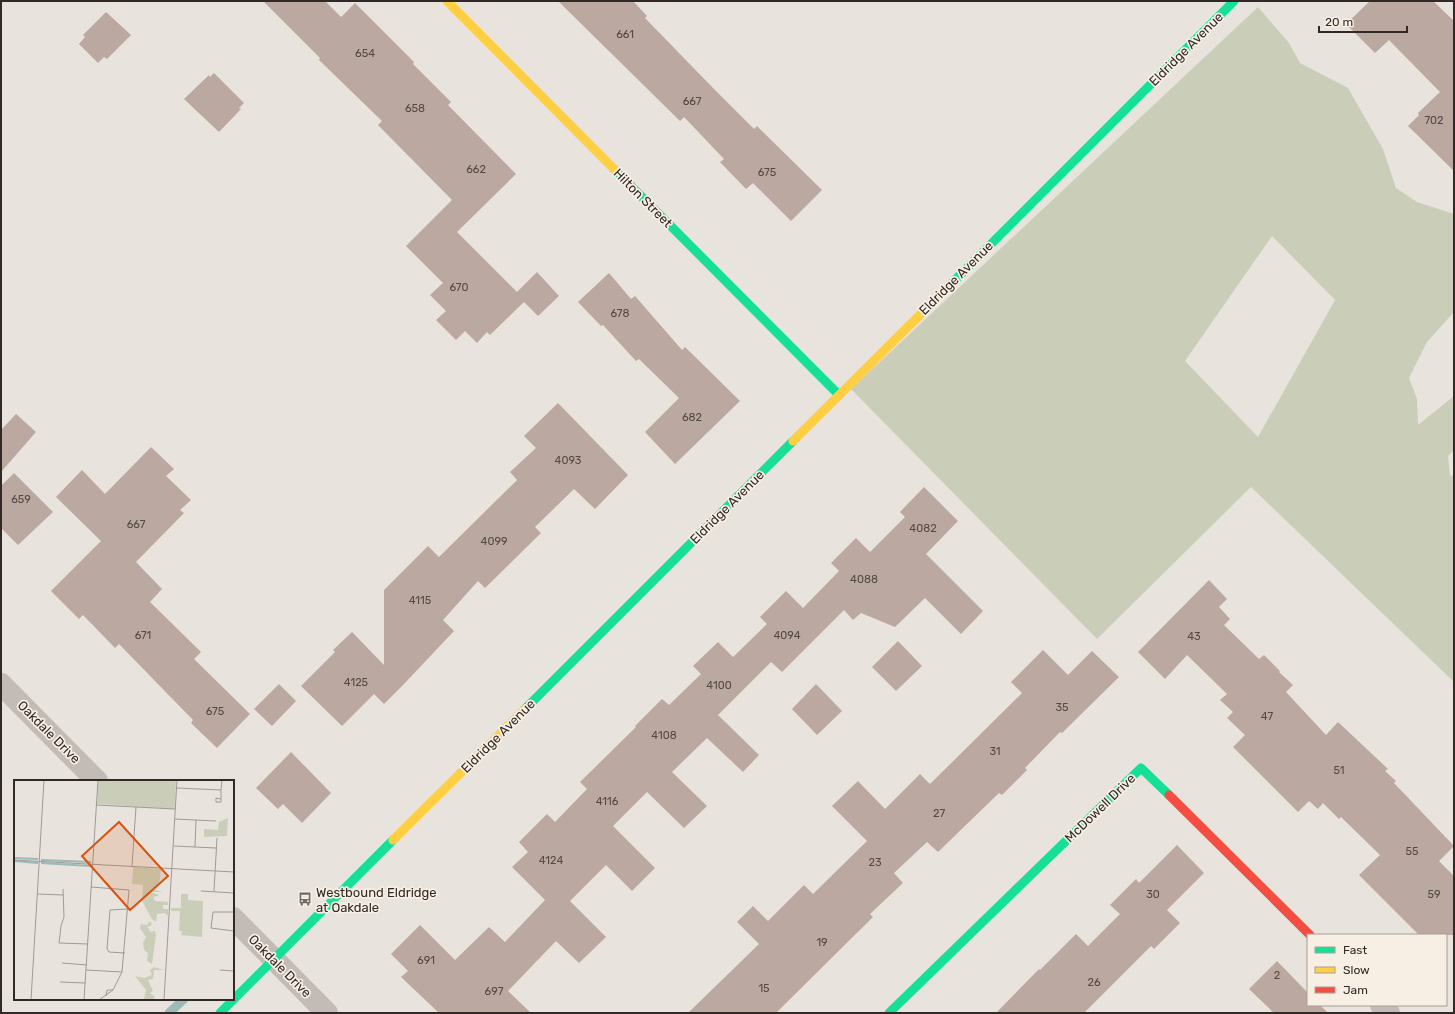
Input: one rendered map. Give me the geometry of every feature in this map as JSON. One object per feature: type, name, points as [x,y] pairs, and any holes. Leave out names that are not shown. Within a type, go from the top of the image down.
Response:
[{"type":"street","name":"Hilton Street","points":[[447,1],[839,395]]},
{"type":"street","name":"Eldridge Avenue","points":[[234,999],[1234,1]]},
{"type":"street","name":"Oakdale Drive","points":[[1,684],[96,780]]},
{"type":"street","name":"McDowell Drive","points":[[889,1013],[1141,768],[1309,934]]},
{"type":"street","name":"Oakdale Drive","points":[[234,919],[326,1013]]},
{"type":"street","name":"Eldridge Avenue","points":[[220,1013],[233,1000]]},
{"type":"green space","points":[[1258,7],[1289,43],[1300,63],[1348,88],[1383,149],[1396,188],[1417,202],[1454,214],[1454,312],[1427,342],[1409,378],[1417,399],[1418,425],[1454,396],[1454,450],[1448,456],[1450,476],[1454,475],[1454,682],[1251,487],[1097,639],[851,389]],"holes":[[[1272,236],[1335,300],[1258,437],[1185,361]]]},
{"type":"building","points":[[263,1],[325,1],[341,17],[355,3],[414,62],[413,64],[451,102],[448,105],[516,174],[457,232],[517,292],[537,272],[559,296],[538,316],[524,302],[490,335],[487,332],[477,343],[465,331],[456,340],[436,320],[446,311],[430,295],[443,283],[406,246],[452,200],[378,125],[382,121],[319,60],[320,58]]},
{"type":"building","points":[[558,1],[633,1],[647,16],[645,18],[754,129],[757,126],[822,190],[791,221],[753,183],[746,189],[720,162],[724,159],[684,117],[680,121]]},
{"type":"building","points":[[1370,1],[1433,1],[1454,21],[1454,171],[1408,126],[1419,115],[1418,113],[1440,92],[1389,40],[1375,53],[1346,24]]},
{"type":"building","points":[[106,12],[131,35],[107,59],[104,57],[98,63],[79,44],[85,37],[83,35]]},
{"type":"building","points":[[214,73],[244,103],[239,108],[241,109],[219,132],[184,99],[209,75],[210,77]]},
{"type":"building","points":[[609,273],[631,299],[635,296],[682,350],[685,347],[740,401],[675,464],[645,432],[679,398],[639,359],[636,361],[603,325],[601,326],[578,302]]},
{"type":"building","points":[[558,403],[628,475],[595,509],[574,489],[535,527],[541,533],[485,588],[478,581],[443,620],[454,631],[403,685],[384,704],[374,694],[342,726],[301,686],[335,652],[333,650],[352,632],[384,665],[384,590],[428,546],[439,557],[517,480],[510,472],[536,448],[524,436]]},
{"type":"building","points":[[16,414],[36,432],[1,472],[1,430]]},
{"type":"building","points":[[151,447],[174,469],[166,476],[191,500],[180,510],[184,513],[136,562],[162,589],[150,602],[201,652],[194,659],[250,714],[217,748],[191,723],[193,720],[119,644],[115,648],[83,615],[79,619],[51,591],[101,541],[56,497],[82,470],[105,494]]},
{"type":"building","points":[[14,473],[53,512],[18,545],[1,528],[1,486]]},
{"type":"building","points":[[924,487],[958,521],[926,554],[983,611],[961,634],[925,598],[895,627],[861,613],[853,620],[844,610],[782,672],[771,662],[718,715],[759,755],[743,772],[707,738],[672,772],[707,806],[684,828],[647,792],[613,826],[655,868],[632,891],[606,865],[570,901],[606,937],[579,963],[556,941],[508,991],[531,1013],[439,1013],[401,977],[408,971],[391,954],[420,925],[455,960],[489,927],[505,942],[545,900],[512,867],[528,852],[519,842],[547,814],[555,822],[587,789],[580,782],[636,727],[635,726],[662,699],[669,705],[701,674],[693,666],[718,642],[733,657],[767,624],[760,617],[786,591],[803,608],[839,571],[831,563],[856,538],[870,552],[905,517],[900,512]]},
{"type":"building","points":[[1209,580],[1227,599],[1219,607],[1230,619],[1224,625],[1259,659],[1264,655],[1293,685],[1286,692],[1326,735],[1338,722],[1388,769],[1385,771],[1396,781],[1394,783],[1454,846],[1439,861],[1454,876],[1454,935],[1418,934],[1359,875],[1380,855],[1341,817],[1339,819],[1323,803],[1318,809],[1309,801],[1298,812],[1233,747],[1245,735],[1227,718],[1233,712],[1220,700],[1227,694],[1187,655],[1165,679],[1138,652]]},
{"type":"building","points":[[898,641],[922,666],[896,691],[872,667]]},
{"type":"building","points":[[1043,650],[1068,675],[1092,651],[1119,677],[1062,733],[1060,732],[1025,768],[1027,770],[1002,795],[999,793],[938,852],[927,842],[894,873],[903,883],[870,914],[873,917],[776,1013],[688,1013],[759,944],[737,922],[753,906],[768,921],[804,885],[813,894],[867,841],[832,806],[858,781],[885,809],[920,774],[930,784],[1022,693],[1011,682]]},
{"type":"building","points":[[279,684],[296,701],[272,726],[254,709]]},
{"type":"building","points":[[816,684],[842,711],[817,735],[792,709]]},
{"type":"building","points":[[291,752],[331,793],[302,823],[283,804],[278,809],[256,788]]},
{"type":"building","points":[[1177,845],[1204,873],[1167,910],[1180,923],[1154,949],[1151,946],[1084,1013],[996,1013],[1076,934],[1088,946],[1120,914],[1110,905],[1136,879],[1139,883]]},
{"type":"building","points":[[1277,961],[1307,992],[1307,1006],[1321,1006],[1328,1013],[1274,1013],[1249,989]]},
{"type":"waterway","points":[[169,1013],[183,1000]]},
{"type":"traffic: fast","points":[[949,286],[1234,1]]},
{"type":"traffic: fast","points":[[616,171],[839,395]]},
{"type":"traffic: fast","points":[[524,710],[793,441]]},
{"type":"traffic: fast","points":[[889,1013],[1141,768],[1169,795]]},
{"type":"traffic: fast","points":[[234,999],[393,840]]},
{"type":"traffic: fast","points":[[220,1013],[233,1000]]},
{"type":"traffic: slow","points":[[447,1],[616,171]]},
{"type":"traffic: slow","points":[[793,441],[949,286]]},
{"type":"traffic: slow","points":[[393,840],[524,710]]},
{"type":"traffic: jam","points":[[1169,795],[1309,934]]},
{"type":"place","name":"Westbound Eldridge at Oakdale","points":[[305,899]]}]
